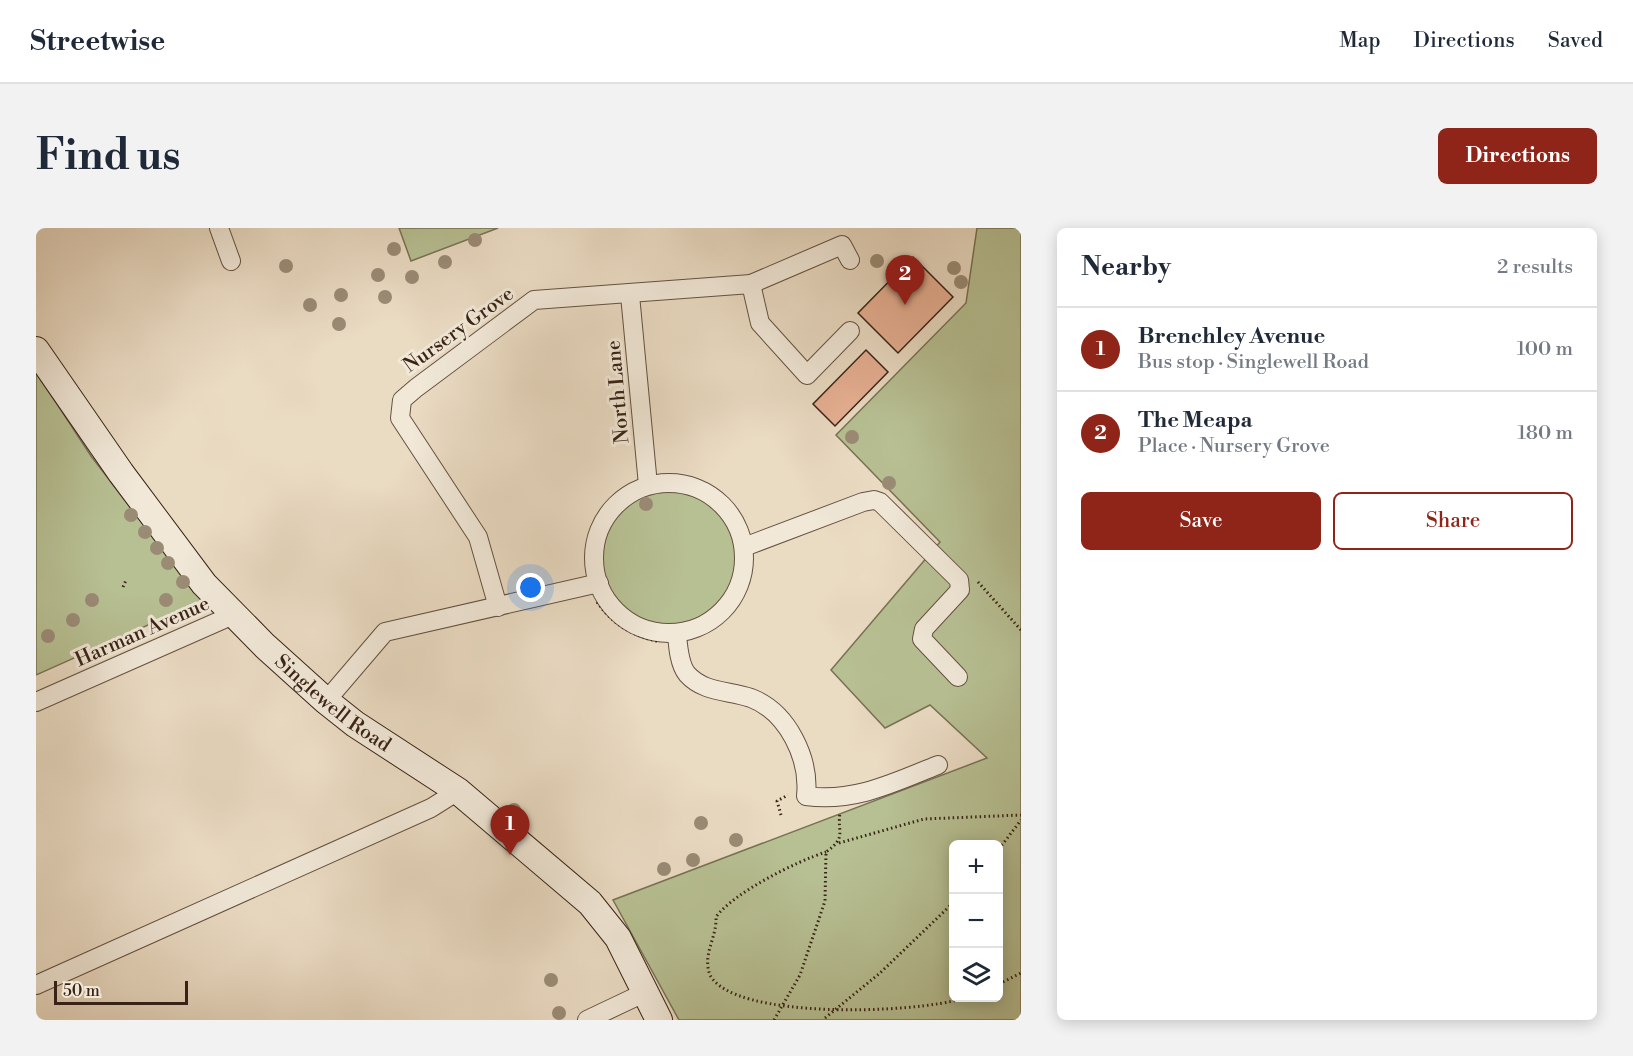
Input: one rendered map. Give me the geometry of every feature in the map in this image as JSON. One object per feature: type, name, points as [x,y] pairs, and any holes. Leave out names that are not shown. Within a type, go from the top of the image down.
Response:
[{"type":"street","points":[[219,228],[231,261]]},
{"type":"street","name":"Nursery Grove","points":[[498,608],[478,537],[404,424],[399,411],[402,400],[534,300],[630,295],[751,284],[842,245],[850,260]]},
{"type":"street","points":[[751,284],[760,323],[807,375],[850,331]]},
{"type":"street","name":"North Lane","points":[[630,295],[648,485]]},
{"type":"street","name":"Singlewell Road","points":[[36,350],[128,482],[204,584],[233,615],[326,701],[355,724],[458,791],[590,903],[618,938],[660,1020]]},
{"type":"street","points":[[671,639],[714,619],[727,606],[741,581],[744,547],[737,526],[729,513],[703,490],[688,484],[648,485],[625,498],[606,518],[595,551],[596,589],[622,618],[671,639],[686,673],[709,689],[751,699],[769,709],[785,724],[795,739],[808,778],[799,795],[828,800],[862,794],[938,765]]},
{"type":"street","points":[[744,547],[874,500],[880,502],[920,538],[959,580],[960,590],[924,629],[922,639],[958,678]]},
{"type":"street","points":[[326,701],[385,632],[596,589]]},
{"type":"street","name":"Harman Avenue","points":[[36,702],[233,615]]},
{"type":"street","points":[[36,985],[431,808],[458,791]]},
{"type":"street","points":[[587,1020],[646,992]]},
{"type":"path","points":[[123,587],[126,580]]},
{"type":"path","points":[[959,580],[976,580],[1021,630]]},
{"type":"path","points":[[596,589],[616,625],[637,636],[671,639]]},
{"type":"path","points":[[781,814],[777,801],[799,795]]},
{"type":"path","points":[[839,843],[841,838],[839,823],[844,797]]},
{"type":"path","points":[[730,998],[714,984],[706,958],[717,927],[716,917],[740,895],[801,860],[826,852],[839,843],[924,819],[1021,815]]},
{"type":"path","points":[[1003,844],[1021,820]]},
{"type":"path","points":[[774,1020],[800,975],[825,901],[826,852]]},
{"type":"path","points":[[821,1020],[880,973],[949,907]]},
{"type":"path","points":[[1003,982],[1021,973]]},
{"type":"path","points":[[863,1016],[918,1009],[949,1002]]},
{"type":"path","points":[[772,1012],[786,1016]]},
{"type":"path","points":[[821,1020],[831,1019]]},
{"type":"green space","points":[[399,228],[498,228],[411,261]]},
{"type":"green space","points":[[977,228],[1021,228],[1021,1020],[679,1020],[613,900],[987,758],[930,705],[885,728],[831,670],[940,542],[836,435],[966,303]]},
{"type":"green space","points":[[36,372],[91,456],[202,601],[36,675]]},
{"type":"green space","points":[[669,490],[695,495],[707,501],[717,510],[726,520],[732,532],[737,558],[732,584],[726,596],[717,606],[707,615],[695,621],[669,626],[643,621],[631,615],[621,606],[612,596],[606,584],[601,558],[606,532],[612,520],[621,510],[631,501],[643,495]]},
{"type":"building","points":[[913,257],[953,297],[898,353],[858,313]]},
{"type":"building","points":[[866,350],[888,372],[835,426],[813,404]]},
{"type":"place","name":"The Meapa","points":[[905,305]]},
{"type":"place","name":"Brenchley Avenue","points":[[510,855]]}]
